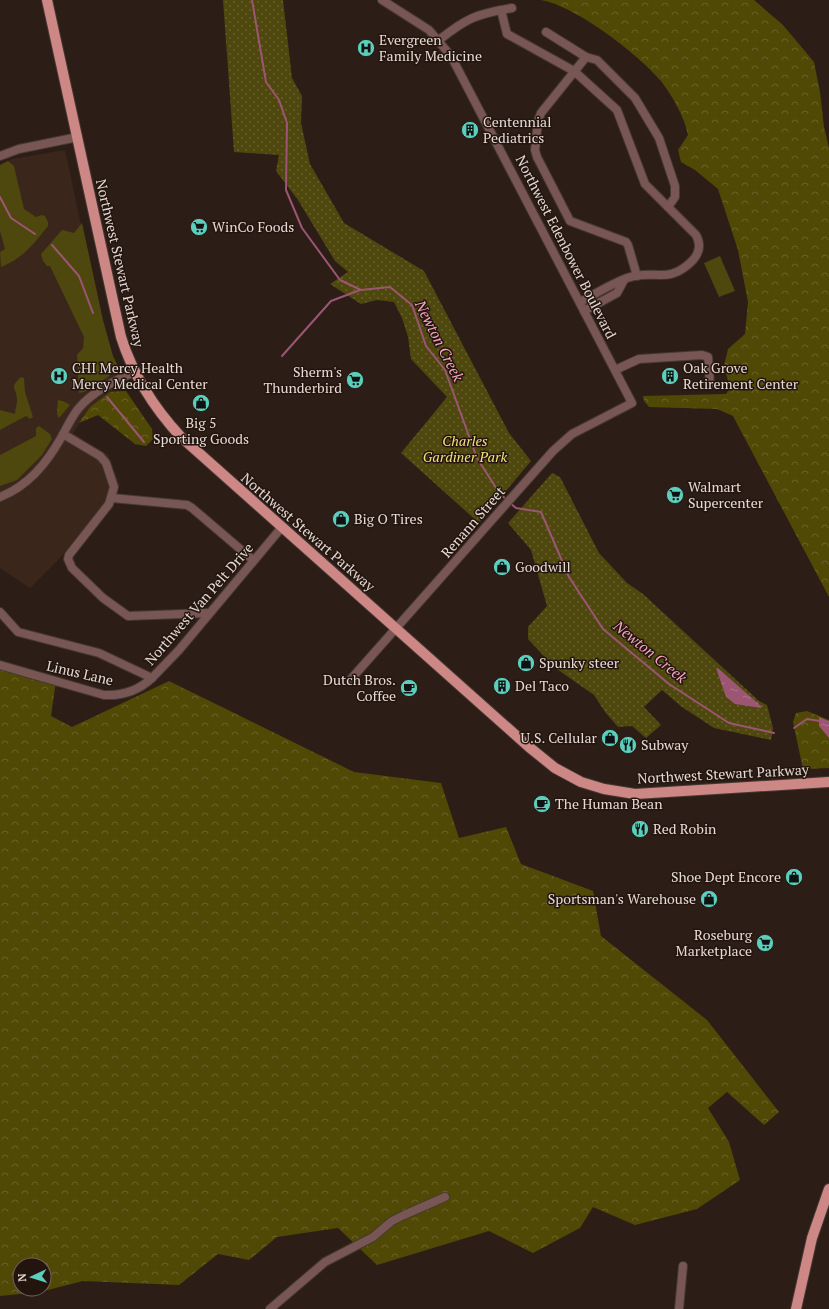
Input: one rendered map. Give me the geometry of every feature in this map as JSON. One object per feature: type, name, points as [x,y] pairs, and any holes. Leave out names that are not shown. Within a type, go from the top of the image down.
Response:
[{"type":"main road","name":"Northwest Stewart Parkway","points":[[47,0],[121,337],[134,372],[154,404],[173,428],[396,629],[547,762],[567,776],[592,786],[635,794],[829,782]]},
{"type":"main road","points":[[796,1309],[812,1238],[829,1189]]},
{"type":"street","name":"Northwest Edenbower Boulevard","points":[[382,0],[421,24],[439,40],[456,65],[632,403]]},
{"type":"street","points":[[439,40],[465,20],[486,13],[512,8]]},
{"type":"street","points":[[501,10],[507,34],[574,71],[617,110],[643,180],[696,235],[700,245],[698,253],[680,272],[674,274],[637,276],[624,280],[580,302]]},
{"type":"street","points":[[546,32],[586,57],[597,60],[635,98],[659,138],[676,191],[675,197],[668,207]]},
{"type":"street","points":[[586,57],[538,116],[535,150],[537,157],[570,221],[626,242],[637,276]]},
{"type":"street","points":[[1,156],[19,149],[78,137]]},
{"type":"street","points":[[584,311],[617,293],[624,280]]},
{"type":"street","points":[[615,370],[639,359],[702,354],[708,357],[710,384]]},
{"type":"street","points":[[0,497],[20,486],[35,474],[50,456],[72,418],[83,404],[108,385],[134,372]]},
{"type":"street","name":"Renann Street","points":[[351,679],[553,451],[572,434],[632,403]]},
{"type":"street","points":[[63,434],[92,450],[106,463],[114,487],[112,498],[105,511],[69,555],[68,559],[72,568],[103,598],[128,616],[208,614]]},
{"type":"street","points":[[112,498],[187,505],[253,560]]},
{"type":"street","name":"Northwest Van Pelt Drive","points":[[0,612],[18,632],[99,653],[152,678],[179,650],[282,527]]},
{"type":"street","name":"Linus Lane","points":[[0,665],[104,695],[116,695],[131,692],[143,686],[152,678]]},
{"type":"street","points":[[270,1309],[312,1272],[336,1255],[373,1237],[398,1218],[445,1197]]},
{"type":"street","points":[[679,1309],[683,1266]]},
{"type":"shaded area","name":"CHI Mercy Health Mercy Medical Center","points":[[65,150],[101,319],[124,395],[90,407],[73,433],[108,455],[120,485],[59,559],[30,588],[0,568],[0,165],[12,159]]},
{"type":"green space","name":"Charles Gardiner Park","points":[[223,0],[283,0],[292,78],[302,96],[301,123],[310,164],[344,223],[424,271],[509,433],[531,461],[479,523],[401,453],[447,397],[411,359],[408,337],[402,318],[394,302],[377,300],[361,304],[330,284],[348,272],[335,261],[298,200],[276,171],[279,155],[234,152]]},
{"type":"green space","points":[[541,0],[754,0],[783,25],[814,62],[820,92],[824,127],[829,148],[829,597],[733,416],[717,409],[649,407],[644,401],[643,396],[726,394],[730,388],[724,366],[728,349],[745,334],[748,302],[738,250],[718,189],[695,170],[681,162],[678,150],[688,135],[678,107],[661,81],[651,70],[606,33],[571,11]]},
{"type":"green space","points":[[8,161],[14,166],[24,209],[36,217],[42,215],[45,216],[48,226],[33,245],[15,260],[1,267],[0,252],[5,249],[0,231],[0,165]]},
{"type":"green space","points":[[82,223],[103,320],[113,356],[118,366],[108,377],[84,392],[79,393],[77,355],[83,348],[84,337],[50,266],[47,266],[43,261],[41,254],[62,230],[74,233]]},
{"type":"green space","points":[[720,256],[735,291],[719,297],[704,263]]},
{"type":"green space","points":[[21,377],[24,378],[25,392],[33,417],[30,419],[26,416],[0,430],[0,410],[15,414],[17,396],[14,386]]},
{"type":"green space","points":[[126,391],[152,429],[153,439],[146,446],[135,444],[98,415],[79,423],[90,407],[110,392]]},
{"type":"green space","points":[[58,400],[70,405],[59,418],[57,414]]},
{"type":"green space","points":[[39,426],[50,434],[52,439],[42,455],[17,480],[0,486],[0,455],[36,436],[36,428]]},
{"type":"green space","name":"Charles Gardiner Park","points":[[552,473],[560,477],[599,553],[627,583],[643,594],[759,701],[767,705],[773,728],[771,740],[714,728],[682,707],[662,690],[644,707],[661,725],[646,738],[632,726],[618,727],[605,712],[594,695],[554,667],[528,639],[528,627],[547,606],[531,550],[508,523]]},
{"type":"green space","points":[[0,669],[56,681],[51,716],[72,727],[169,681],[354,772],[441,783],[459,838],[506,827],[521,864],[593,891],[601,936],[707,1020],[779,1112],[764,1125],[727,1092],[708,1108],[729,1142],[740,1180],[697,1209],[635,1225],[593,1207],[580,1228],[533,1253],[489,1231],[377,1265],[338,1228],[277,1237],[249,1260],[218,1254],[179,1285],[83,1281],[52,1289],[52,1257],[12,1257],[12,1295],[0,1296]]},
{"type":"green space","points":[[807,711],[829,720],[829,768],[803,769],[793,722],[796,713]]},
{"type":"water","points":[[716,668],[761,706],[761,708],[735,704],[726,697]]},
{"type":"water","points":[[819,717],[829,721],[829,738],[819,726]]},
{"type":"waterway","name":"Newton Creek","points":[[252,0],[266,82],[279,100],[287,123],[286,190],[302,228],[340,280],[361,290],[390,287],[412,305],[426,346],[445,370],[477,458],[500,494],[507,500]]},
{"type":"waterway","points":[[0,197],[11,218],[35,234]]},
{"type":"waterway","points":[[52,245],[79,276],[93,313]]},
{"type":"waterway","points":[[282,356],[331,301],[360,290]]},
{"type":"waterway","points":[[107,397],[144,442]]},
{"type":"waterway","name":"Newton Creek","points":[[510,503],[516,508],[541,512],[569,577],[603,629],[669,684],[729,723],[774,733]]},
{"type":"waterway","name":"Newton Creek","points":[[794,728],[807,719],[820,721]]},
{"type":"place","name":"Evergreen Family Medicine","points":[[366,48]]},
{"type":"place","name":"Centennial Pediatrics","points":[[470,130]]},
{"type":"place","name":"WinCo Foods","points":[[199,227]]},
{"type":"place","name":"CHI Mercy Health Mercy Medical Center","points":[[59,376]]},
{"type":"place","name":"Oak Grove Retirement Center","points":[[670,376]]},
{"type":"place","name":"Sherm's Thunderbird","points":[[355,380]]},
{"type":"place","name":"Big 5 Sporting Goods","points":[[201,403]]},
{"type":"place","name":"Walmart Supercenter","points":[[675,495]]},
{"type":"place","name":"Big O Tires","points":[[341,519]]},
{"type":"place","name":"Goodwill","points":[[502,567]]},
{"type":"place","name":"Spunky steer","points":[[526,663]]},
{"type":"place","name":"Del Taco","points":[[502,686]]},
{"type":"place","name":"Dutch Bros. Coffee","points":[[409,688]]},
{"type":"place","name":"U.S. Cellular","points":[[610,738]]},
{"type":"place","name":"Subway","points":[[628,745]]},
{"type":"place","name":"The Human Bean","points":[[542,804]]},
{"type":"place","name":"Red Robin","points":[[640,829]]},
{"type":"place","name":"Shoe Dept Encore","points":[[794,877]]},
{"type":"place","name":"Sportsman's Warehouse","points":[[709,899]]},
{"type":"place","name":"Roseburg Marketplace","points":[[765,943]]}]
